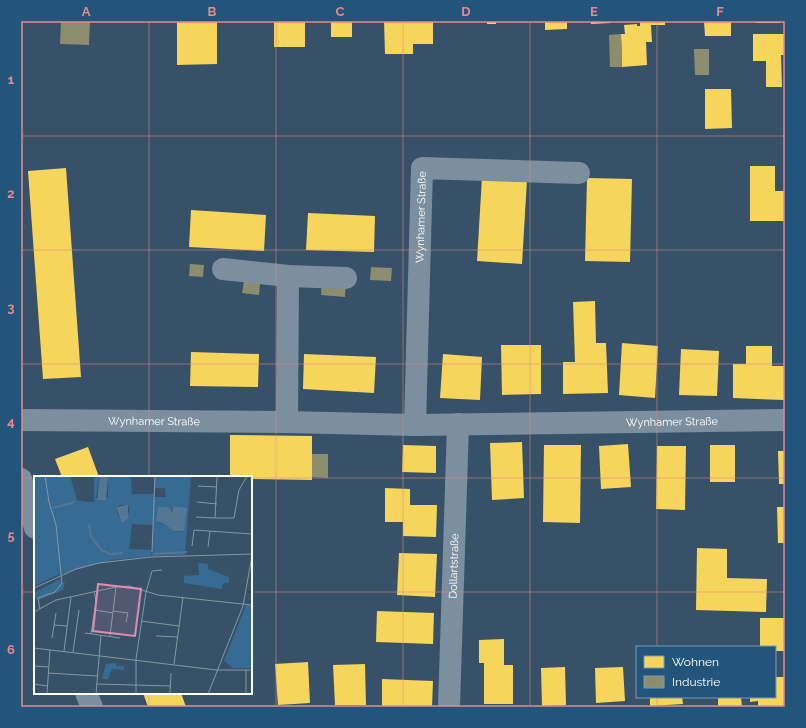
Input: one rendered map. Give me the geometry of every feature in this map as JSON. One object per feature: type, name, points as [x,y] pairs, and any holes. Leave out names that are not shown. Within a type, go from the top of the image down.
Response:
[{"type":"street","name":"Wynhamer Straße","points":[[415,425],[422,168],[579,173]]},
{"type":"street","points":[[223,269],[288,276],[346,278]]},
{"type":"street","points":[[286,422],[288,276]]},
{"type":"street","name":"Wynhamer Straße","points":[[21,420],[286,422],[415,425],[785,420]]},
{"type":"street","name":"Dollartstraße","points":[[449,707],[458,424]]},
{"type":"street","points":[[21,479],[34,524]]},
{"type":"street","points":[[86,694],[92,707]]},
{"type":"building: Wohnen","points":[[177,21],[217,21],[217,64],[177,65]]},
{"type":"building: Wohnen","points":[[274,21],[305,21],[305,47],[274,47]]},
{"type":"building: Wohnen","points":[[331,21],[352,21],[352,37],[331,37]]},
{"type":"building: Wohnen","points":[[384,21],[433,21],[433,44],[413,44],[413,54],[385,54]]},
{"type":"building: Wohnen","points":[[487,21],[496,21],[496,24],[487,24]]},
{"type":"building: Wohnen","points":[[545,21],[567,21],[567,29],[545,30]]},
{"type":"building: Wohnen","points":[[591,21],[610,21],[610,23],[591,24]]},
{"type":"building: Wohnen","points":[[640,21],[665,21],[665,25],[651,25],[652,42],[646,42],[647,65],[622,67],[621,34],[625,34],[624,25],[637,24],[637,26],[640,26]]},
{"type":"building: Wohnen","points":[[704,21],[731,21],[731,36],[705,36]]},
{"type":"building: Wohnen","points":[[756,21],[780,21],[780,23],[756,23]]},
{"type":"building: Wohnen","points":[[753,34],[785,34],[785,55],[781,55],[782,87],[766,87],[766,61],[753,61]]},
{"type":"building: Wohnen","points":[[705,89],[731,89],[732,128],[705,129]]},
{"type":"building: Wohnen","points":[[750,166],[775,166],[775,191],[785,191],[785,221],[750,221]]},
{"type":"building: Wohnen","points":[[66,168],[81,377],[43,379],[28,171]]},
{"type":"building: Wohnen","points":[[482,177],[527,180],[522,264],[477,261]]},
{"type":"building: Wohnen","points":[[587,178],[632,179],[630,262],[585,261]]},
{"type":"building: Wohnen","points":[[191,210],[266,215],[264,251],[189,247]]},
{"type":"building: Wohnen","points":[[308,213],[375,216],[374,252],[306,250]]},
{"type":"building: Wohnen","points":[[595,301],[596,343],[606,343],[608,393],[563,394],[563,362],[575,362],[573,302]]},
{"type":"building: Wohnen","points":[[622,343],[658,346],[655,398],[619,395]]},
{"type":"building: Wohnen","points":[[501,345],[541,345],[541,394],[502,395]]},
{"type":"building: Wohnen","points":[[746,346],[772,346],[772,366],[785,366],[784,400],[733,398],[733,364],[746,364]]},
{"type":"building: Wohnen","points":[[681,349],[719,351],[717,396],[679,395]]},
{"type":"building: Wohnen","points":[[191,352],[259,354],[258,387],[190,386]]},
{"type":"building: Wohnen","points":[[304,354],[376,357],[374,393],[303,389]]},
{"type":"building: Wohnen","points":[[443,354],[482,357],[480,400],[440,398]]},
{"type":"building: Wohnen","points":[[230,435],[312,436],[312,480],[252,479],[252,476],[230,476]]},
{"type":"building: Wohnen","points":[[522,442],[524,498],[492,500],[490,443]]},
{"type":"building: Wohnen","points":[[628,444],[631,487],[601,489],[599,446]]},
{"type":"building: Wohnen","points":[[403,445],[436,446],[436,473],[402,472]]},
{"type":"building: Wohnen","points":[[544,445],[581,445],[580,523],[543,522]]},
{"type":"building: Wohnen","points":[[710,445],[735,445],[735,482],[710,482]]},
{"type":"building: Wohnen","points":[[657,446],[686,446],[685,510],[656,509]]},
{"type":"building: Wohnen","points":[[88,447],[99,476],[62,476],[55,459]]},
{"type":"building: Wohnen","points":[[778,451],[785,451],[785,484],[779,484]]},
{"type":"building: Wohnen","points":[[385,488],[410,489],[410,505],[437,505],[436,537],[403,536],[403,522],[385,522]]},
{"type":"building: Wohnen","points":[[777,507],[785,507],[785,543],[778,543]]},
{"type":"building: Wohnen","points":[[697,548],[727,549],[727,578],[767,579],[766,612],[696,610]]},
{"type":"building: Wohnen","points":[[399,553],[437,554],[435,597],[397,595]]},
{"type":"building: Wohnen","points":[[377,611],[434,613],[433,644],[376,642]]},
{"type":"building: Wohnen","points":[[760,618],[785,618],[785,651],[776,651],[776,646],[760,646]]},
{"type":"building: Wohnen","points":[[504,639],[504,665],[513,665],[513,704],[484,704],[484,663],[479,663],[479,640]]},
{"type":"building: Wohnen","points":[[308,662],[310,703],[278,705],[275,664]]},
{"type":"building: Wohnen","points":[[365,664],[366,705],[335,705],[333,665]]},
{"type":"building: Wohnen","points":[[565,667],[566,705],[542,706],[541,668]]},
{"type":"building: Wohnen","points":[[623,667],[625,701],[596,703],[595,668]]},
{"type":"building: Wohnen","points":[[776,677],[785,677],[785,707],[758,707],[758,701],[750,702],[750,698],[776,698]]},
{"type":"building: Wohnen","points":[[382,679],[433,681],[432,707],[382,707]]},
{"type":"building: Wohnen","points":[[143,694],[181,694],[186,707],[148,707]]},
{"type":"building: Wohnen","points":[[650,698],[682,698],[683,704],[650,706]]},
{"type":"building: Wohnen","points":[[718,698],[741,698],[742,707],[718,707]]},
{"type":"building: Industrie","points":[[61,21],[90,21],[89,45],[60,44]]},
{"type":"building: Industrie","points":[[621,34],[622,67],[610,67],[609,35]]},
{"type":"building: Industrie","points":[[694,49],[709,49],[709,75],[695,75]]},
{"type":"building: Industrie","points":[[190,264],[204,265],[203,277],[189,276]]},
{"type":"building: Industrie","points":[[371,267],[392,268],[391,281],[370,280]]},
{"type":"building: Industrie","points":[[322,280],[346,281],[345,297],[321,295]]},
{"type":"building: Industrie","points":[[244,281],[260,283],[259,295],[242,293]]},
{"type":"building: Industrie","points":[[312,454],[328,454],[328,478],[312,477]]}]
